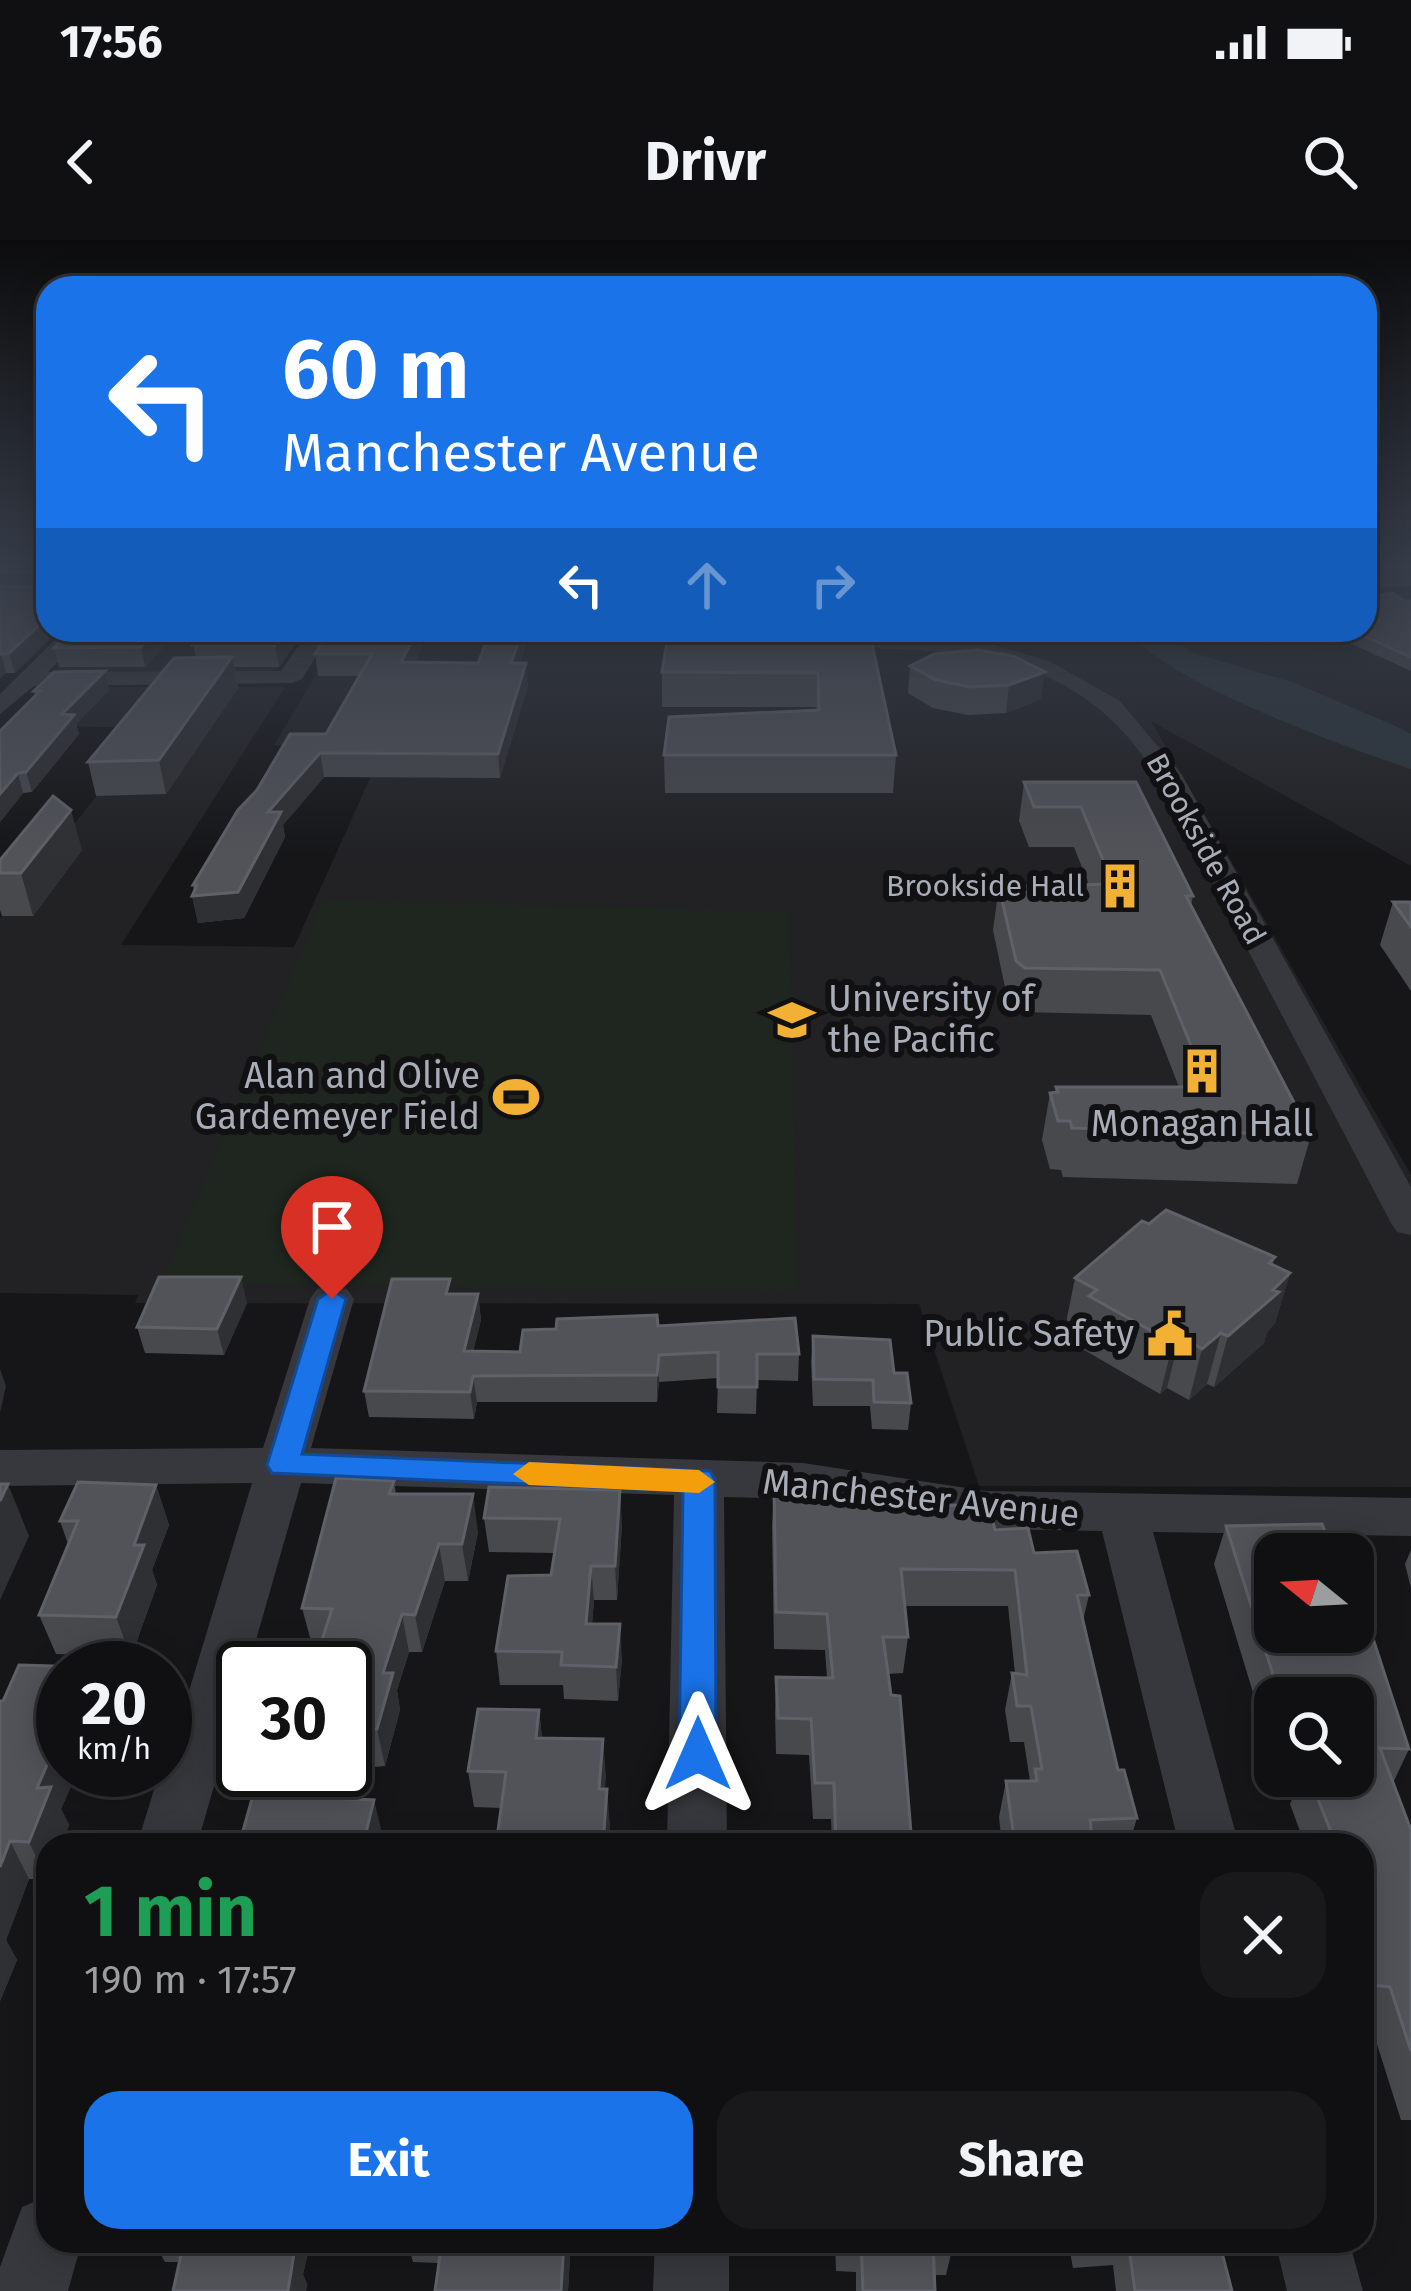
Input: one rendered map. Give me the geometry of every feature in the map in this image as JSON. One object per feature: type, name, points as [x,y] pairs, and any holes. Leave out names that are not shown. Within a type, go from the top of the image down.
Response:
[{"type":"street","points":[[0,706],[41,666]]},
{"type":"street","points":[[27,679],[259,681],[294,674],[299,666]]},
{"type":"street","name":"Brookside Road","points":[[1036,666],[1082,687],[1120,713],[1144,739],[1411,1223]]},
{"type":"street","points":[[171,1833],[332,1299]]},
{"type":"street","name":"Manchester Avenue","points":[[0,1468],[283,1465],[837,1483],[986,1510],[1124,1516],[1411,1517]]},
{"type":"street","points":[[697,1833],[699,1480]]},
{"type":"street","points":[[1124,1516],[1206,1833]]},
{"type":"street","points":[[30,2291],[42,2253]]},
{"type":"street","points":[[691,2291],[692,2253]]},
{"type":"street","points":[[1315,2253],[1324,2291]]},
{"type":"shaded area","points":[[60,666],[278,666],[265,674],[53,673]]},
{"type":"shaded area","name":"University of the Pacific","points":[[322,666],[1411,666],[1411,866],[1151,721],[1411,1175],[1411,1487],[979,1486],[919,1304],[135,1303],[138,1295],[0,1293],[0,918],[150,728],[8,725],[53,687],[285,687],[121,945],[294,947],[384,747],[274,745]]},
{"type":"shaded area","points":[[1170,666],[1236,666],[1295,683],[1411,734],[1411,769],[1302,729]]},
{"type":"shaded area","name":"Alan and Olive Gardemeyer Field","points":[[323,900],[789,912],[798,1291],[161,1283]]},
{"type":"building","points":[[168,666],[226,666],[159,760],[88,762]]},
{"type":"building","points":[[365,666],[525,666],[498,754],[320,753],[268,812],[281,812],[238,892],[192,896],[197,885],[193,885],[238,810],[257,790],[290,734],[326,734]]},
{"type":"building","points":[[663,666],[877,666],[896,755],[664,755],[669,717],[819,710],[818,673],[662,672]]},
{"type":"building","points":[[910,666],[1032,666],[1045,672],[1009,685],[971,687],[936,680]]},
{"type":"building","points":[[105,671],[62,714],[74,715],[26,772],[18,773],[0,794],[0,731],[40,691],[34,691],[54,672]]},
{"type":"building","points":[[1024,782],[1136,782],[1193,896],[1186,896],[1311,1135],[1072,1128],[1070,1121],[1058,1121],[1050,1093],[1058,1092],[1056,1087],[1208,1087],[1160,970],[1025,968],[1016,961],[999,887],[1113,884],[1081,807],[1034,807]]},
{"type":"building","points":[[53,796],[71,810],[21,873],[0,873],[0,860]]},
{"type":"building","points":[[1393,902],[1411,902],[1411,927]]},
{"type":"building","points":[[1166,1210],[1275,1257],[1269,1263],[1290,1273],[1273,1290],[1279,1292],[1228,1336],[1221,1333],[1202,1349],[1180,1336],[1173,1343],[1089,1296],[1097,1290],[1075,1278],[1142,1221],[1149,1224]]},
{"type":"building","points":[[159,1277],[241,1277],[217,1329],[137,1327]]},
{"type":"building","points":[[392,1279],[450,1279],[446,1294],[478,1294],[464,1351],[520,1352],[523,1330],[556,1329],[557,1319],[657,1315],[658,1326],[795,1318],[799,1354],[757,1354],[757,1387],[718,1387],[718,1352],[659,1355],[657,1375],[473,1376],[470,1392],[364,1391]]},
{"type":"building","points":[[813,1336],[890,1340],[894,1373],[907,1373],[911,1403],[874,1402],[873,1380],[814,1379]]},
{"type":"building","points":[[336,1478],[394,1481],[389,1494],[473,1494],[462,1544],[439,1544],[415,1615],[402,1614],[383,1673],[393,1673],[377,1729],[372,1729],[372,1641],[322,1641],[332,1609],[302,1608]]},
{"type":"building","points":[[78,1482],[156,1485],[134,1545],[144,1545],[116,1617],[39,1615],[78,1521],[60,1521]]},
{"type":"building","points":[[489,1487],[620,1490],[615,1566],[591,1566],[586,1624],[620,1624],[616,1667],[561,1665],[562,1652],[496,1651],[508,1576],[551,1575],[560,1519],[484,1518]]},
{"type":"building","points":[[774,1489],[860,1491],[860,1506],[989,1505],[995,1530],[1028,1528],[1034,1553],[1077,1551],[1089,1595],[1077,1595],[1118,1770],[1124,1770],[1137,1818],[1090,1820],[1092,1833],[1013,1833],[1006,1781],[1037,1781],[1035,1769],[1042,1769],[1031,1706],[1017,1706],[1012,1673],[1027,1675],[1015,1570],[901,1569],[908,1637],[883,1637],[891,1695],[900,1696],[911,1833],[836,1833],[834,1783],[815,1783],[811,1719],[778,1718],[776,1677],[833,1678],[827,1614],[776,1612]]},
{"type":"building","points":[[1322,1524],[1326,1533],[1254,1533],[1254,1615],[1226,1526]]},
{"type":"building","points":[[1374,1642],[1409,1749],[1380,1748],[1411,1830],[1411,2051],[1390,1987],[1374,1985],[1374,1833],[1331,1833],[1317,1797],[1374,1797],[1374,1677],[1274,1677],[1266,1653],[1374,1653]]},
{"type":"building","points":[[19,1665],[36,1665],[36,1797],[47,1797],[29,1842],[10,1841],[0,1867],[0,1701]]},
{"type":"building","points":[[478,1709],[539,1710],[536,1738],[603,1739],[599,1789],[607,1789],[604,1833],[498,1833],[506,1772],[468,1771]]},
{"type":"building","points":[[252,1797],[332,1797],[374,1800],[366,1833],[242,1833]]},
{"type":"building","points":[[181,2253],[294,2253],[288,2291],[173,2291]]},
{"type":"building","points":[[440,2253],[563,2253],[561,2291],[435,2291]]},
{"type":"building","points":[[861,2253],[933,2253],[935,2291],[863,2291]]},
{"type":"building","points":[[1130,2253],[1222,2253],[1232,2291],[1135,2291]]},
{"type":"slow traffic","points":[[529,1474],[699,1482]]},
{"type":"place","name":"Brookside Hall","points":[[1120,886]]},
{"type":"place","name":"University of the Pacific","points":[[792,1020]]},
{"type":"place","name":"Monagan Hall","points":[[1202,1071]]},
{"type":"place","name":"Alan and Olive Gardemeyer Field","points":[[516,1097]]},
{"type":"place","name":"Public Safety","points":[[1170,1334]]},
{"type":"route","points":[[332,1299],[283,1465],[699,1480],[698,1754]]}]
